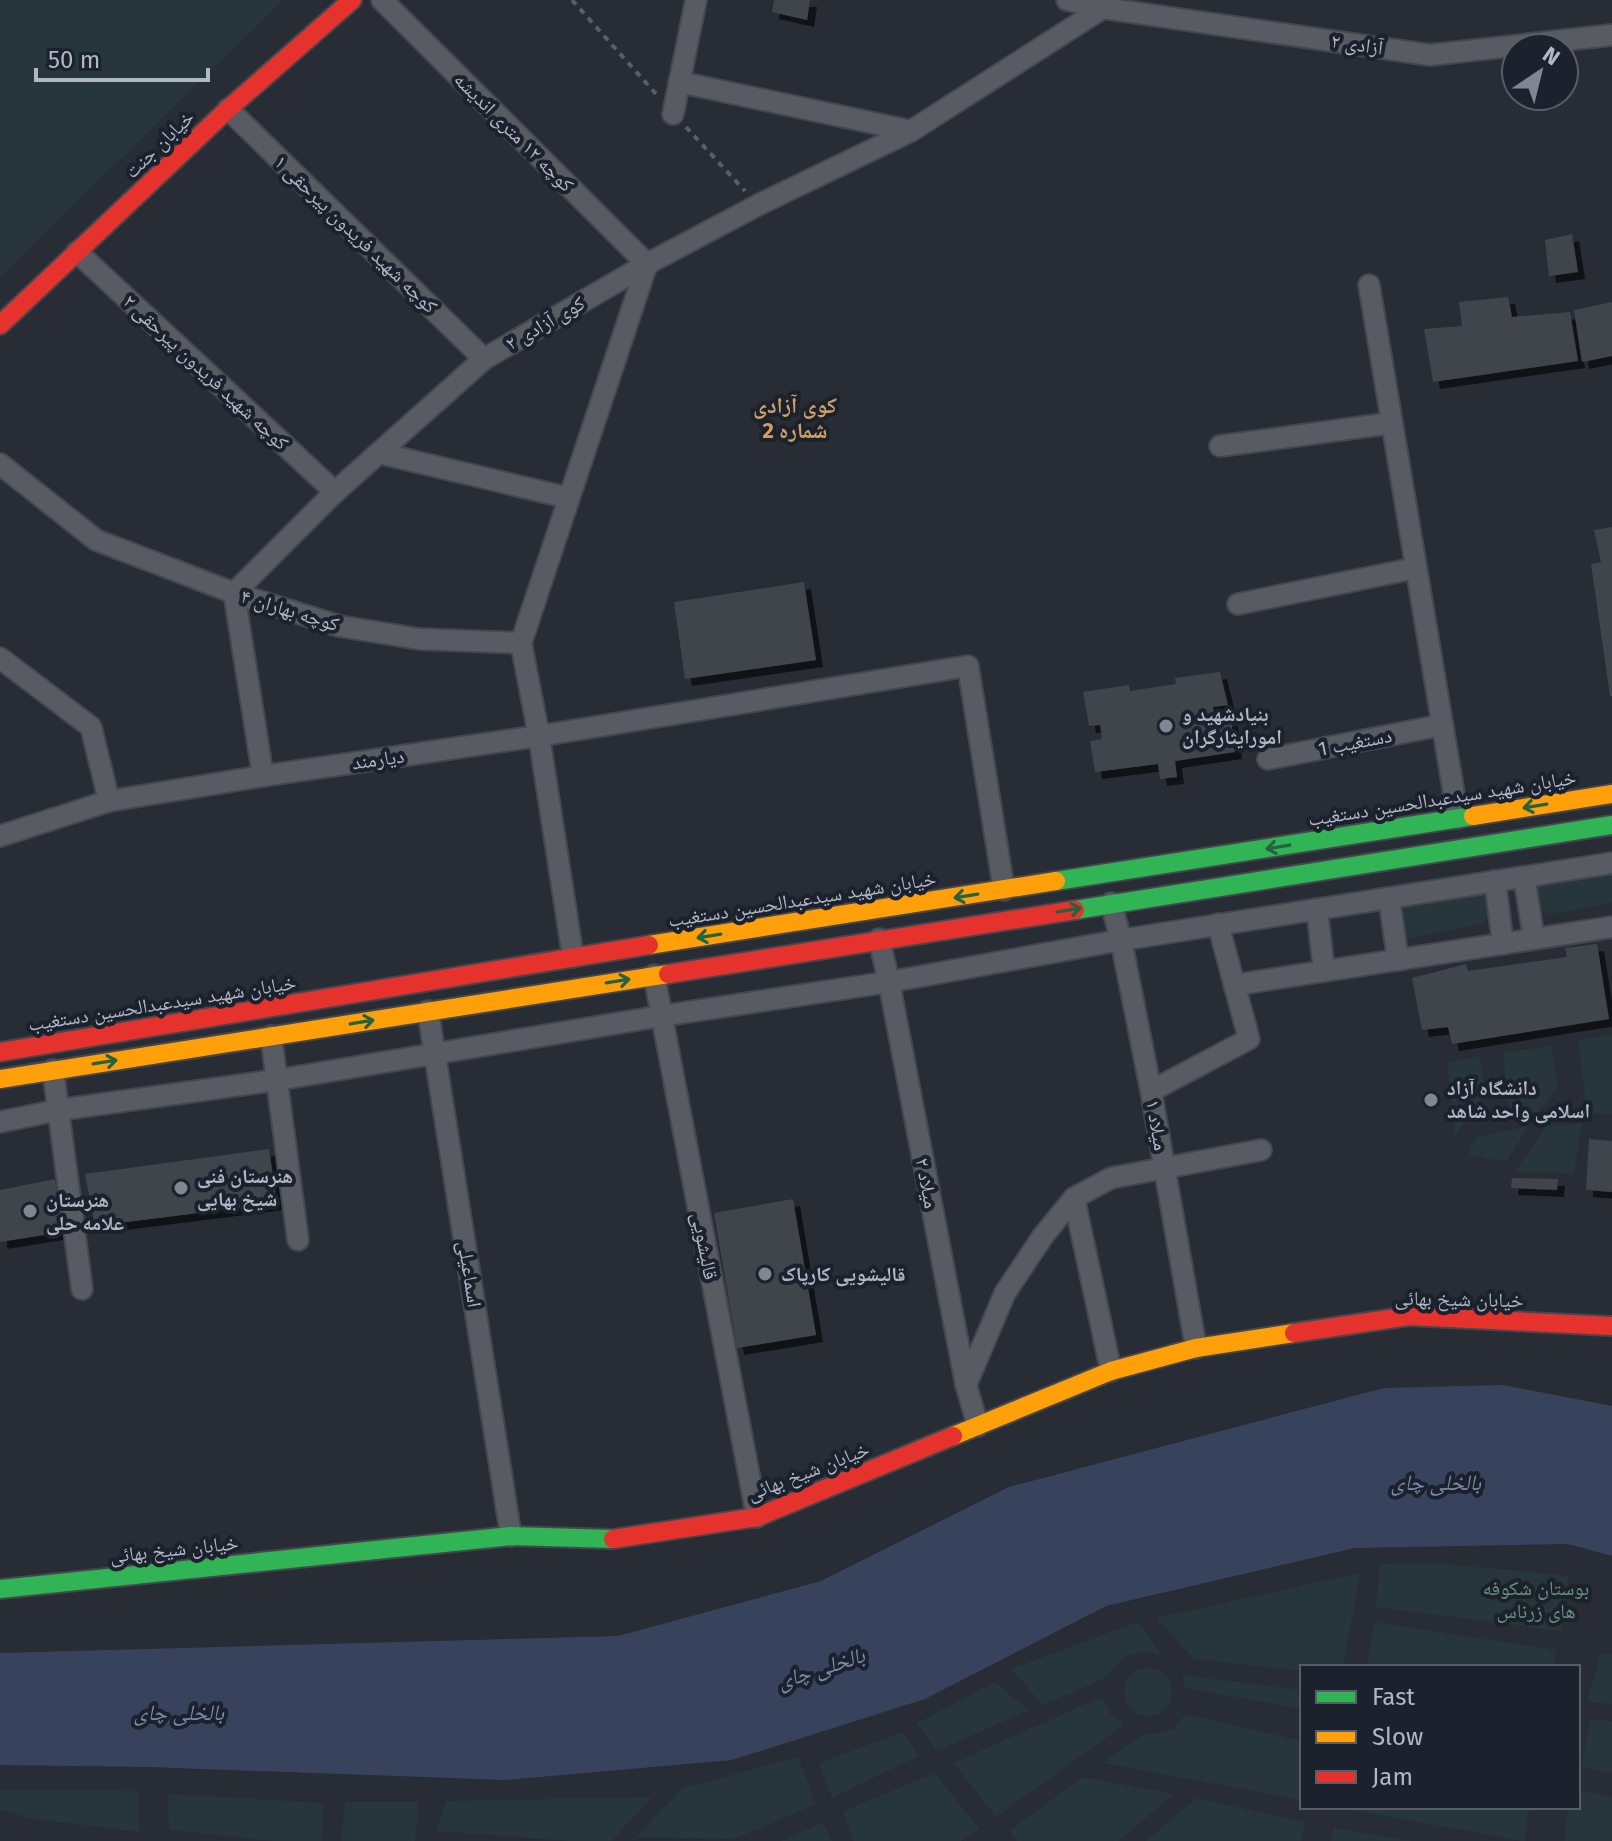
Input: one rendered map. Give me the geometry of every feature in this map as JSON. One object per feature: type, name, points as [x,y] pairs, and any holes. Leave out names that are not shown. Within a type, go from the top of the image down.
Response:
[{"type":"main road","name":"خیابان جنت","points":[[0,325],[228,109],[352,0]]},
{"type":"main road","name":"خیابان شهید سیدعبدالحسین دستغیب","points":[[0,1052],[573,957],[1612,794]]},
{"type":"main road","points":[[0,1079],[1612,825]]},
{"type":"main road","name":"خیابان شیخ بهائی","points":[[0,1589],[511,1536],[607,1540],[757,1517],[1111,1371],[1196,1348],[1409,1316],[1612,1326]]},
{"type":"street","name":"کوچه ۱۲ متری اندیشه","points":[[382,0],[647,264]]},
{"type":"street","points":[[673,114],[696,0]]},
{"type":"street","name":"آزادی ۲","points":[[1067,0],[1430,55],[1612,35]]},
{"type":"street","points":[[1103,4],[1152,0]]},
{"type":"street","name":"کوی آزادی ۲","points":[[234,593],[335,492],[484,359],[647,264],[758,205],[911,131],[1103,4]]},
{"type":"street","points":[[679,82],[911,131]]},
{"type":"street","name":"کوچه شهید فریدون پیرحقی ۱","points":[[228,109],[484,359]]},
{"type":"street","name":"کوچه شهید فریدون پیرحقی ۲","points":[[77,252],[335,492]]},
{"type":"street","points":[[573,957],[539,736],[521,643],[647,264]]},
{"type":"street","points":[[1369,285],[1458,818]]},
{"type":"street","points":[[1220,446],[1392,423]]},
{"type":"street","points":[[379,453],[569,498]]},
{"type":"street","name":"کوچه بهاران ۴","points":[[0,464],[96,540],[234,593],[339,626],[419,639],[521,643]]},
{"type":"street","points":[[1238,604],[1416,568]]},
{"type":"street","points":[[234,593],[263,776]]},
{"type":"street","points":[[0,658],[91,727],[109,801]]},
{"type":"street","name":"دیارمند","points":[[0,836],[109,801],[539,736],[968,666],[1004,890]]},
{"type":"street","name":"دستغیب 1","points":[[1268,759],[1442,725]]},
{"type":"street","points":[[0,1122],[58,1110],[435,1055],[661,1016],[889,982],[1218,924],[1612,863]]},
{"type":"street","points":[[1524,877],[1534,939]]},
{"type":"street","points":[[1495,881],[1503,944]]},
{"type":"street","points":[[1389,898],[1398,960]]},
{"type":"street","name":"میلاد ۱","points":[[1111,903],[1151,1091],[1196,1348]]},
{"type":"street","points":[[1317,909],[1324,971]]},
{"type":"street","points":[[1151,1091],[1249,1039],[1218,924]]},
{"type":"street","points":[[1234,985],[1612,927]]},
{"type":"street","name":"میلاد ۲","points":[[879,939],[966,1385],[978,1426]]},
{"type":"street","name":"قالیشویی","points":[[654,975],[757,1517]]},
{"type":"street","name":"اسماعیلی","points":[[428,1011],[511,1536]]},
{"type":"street","points":[[271,1036],[298,1240]]},
{"type":"street","points":[[53,1070],[82,1289]]},
{"type":"street","points":[[966,1385],[1005,1293],[1043,1236],[1074,1198],[1111,1178],[1261,1150]]},
{"type":"street","points":[[1074,1198],[1111,1371]]},
{"type":"green space","points":[[0,0],[283,0],[0,277]]},
{"type":"green space","points":[[1612,865],[1612,903],[1550,914],[1541,911],[1534,878]]},
{"type":"green space","points":[[1492,885],[1492,914],[1487,920],[1406,939],[1399,898]]},
{"type":"green space","points":[[1612,1035],[1612,1114],[1587,1113],[1578,1040]]},
{"type":"green space","points":[[1551,1046],[1558,1087],[1536,1115],[1509,1117],[1503,1053]]},
{"type":"green space","points":[[1480,1056],[1484,1095],[1455,1136],[1447,1063]]},
{"type":"green space","points":[[1582,1124],[1574,1174],[1515,1171],[1547,1126]]},
{"type":"green space","points":[[1529,1126],[1506,1162],[1469,1155],[1477,1137]]},
{"type":"green space","name":"بوستان شکوفه های زرناس","points":[[1434,1563],[1569,1576],[1561,1631],[1376,1607],[1380,1564]]},
{"type":"green space","points":[[1360,1573],[1343,1665],[1300,1665],[1300,1671],[1194,1659],[1156,1618]]},
{"type":"green space","points":[[1138,1622],[1162,1656],[1144,1651],[1127,1656],[1114,1666],[1107,1677],[1043,1705],[1011,1669]]},
{"type":"green space","name":"بوستان شکوفه های زرناس","points":[[1374,1622],[1556,1650],[1553,1665],[1367,1665]]},
{"type":"green space","name":"بوستان شکوفه های زرناس","points":[[1601,1653],[1612,1655],[1612,1704],[1587,1702]]},
{"type":"green space","points":[[1148,1668],[1165,1675],[1172,1692],[1165,1709],[1148,1716],[1131,1709],[1124,1692],[1131,1675]]},
{"type":"green space","points":[[1182,1675],[1300,1690],[1300,1709],[1185,1688]]},
{"type":"green space","points":[[995,1682],[1029,1710],[937,1751],[917,1723]]},
{"type":"green space","points":[[1102,1697],[1111,1715],[1124,1725],[996,1817],[953,1763]]},
{"type":"green space","points":[[1185,1714],[1300,1741],[1300,1800],[1103,1763],[1143,1734],[1174,1729]]},
{"type":"green space","points":[[1590,1719],[1612,1721],[1612,1773],[1581,1767]]},
{"type":"green space","points":[[902,1732],[919,1756],[832,1798],[819,1763]]},
{"type":"green space","points":[[798,1757],[816,1804],[735,1839],[636,1837],[683,1788]]},
{"type":"green space","points":[[935,1773],[979,1829],[961,1841],[854,1841],[843,1811]]},
{"type":"green space","points":[[1083,1777],[1174,1794],[1119,1841],[1017,1841],[1009,1831]]},
{"type":"green space","points":[[1580,1789],[1612,1797],[1612,1841],[1564,1841],[1568,1809],[1580,1809]]},
{"type":"green space","points":[[0,1790],[138,1791],[140,1832],[34,1819],[0,1810]]},
{"type":"green space","points":[[167,1794],[324,1803],[321,1841],[274,1841],[169,1830]]},
{"type":"green space","points":[[652,1797],[612,1841],[436,1831],[446,1801]]},
{"type":"green space","points":[[1196,1798],[1305,1822],[1301,1841],[1146,1841]]},
{"type":"green space","points":[[345,1802],[419,1802],[415,1841],[341,1841]]},
{"type":"green space","points":[[1348,1809],[1529,1809],[1525,1841]]},
{"type":"green space","points":[[823,1822],[832,1841],[781,1841]]},
{"type":"green space","points":[[1334,1828],[1413,1841],[1331,1841]]},
{"type":"water","name":"بالخلی چای","points":[[1503,1385],[1612,1406],[1612,1556],[1568,1544],[1355,1548],[1106,1606],[925,1699],[732,1760],[505,1780],[149,1767],[0,1765],[0,1653],[618,1636],[821,1581],[1009,1487],[1384,1388]]},
{"type":"building","points":[[774,0],[810,0],[807,20],[772,12]]},
{"type":"building","points":[[1572,234],[1578,272],[1549,276],[1545,240]]},
{"type":"building","points":[[1508,297],[1512,317],[1570,312],[1578,361],[1433,382],[1424,329],[1462,326],[1459,302]]},
{"type":"building","points":[[1612,302],[1612,356],[1582,362],[1574,310]]},
{"type":"building","points":[[1612,527],[1610,696],[1591,564],[1601,562],[1594,530]]},
{"type":"building","points":[[804,582],[816,660],[685,679],[674,602]]},
{"type":"building","name":"بنیادشهید و امورایثارگران","points":[[1220,672],[1228,705],[1213,707],[1215,720],[1231,719],[1235,752],[1175,761],[1177,777],[1160,779],[1158,764],[1095,772],[1090,741],[1102,739],[1100,725],[1089,726],[1083,692],[1129,685],[1130,691],[1176,684],[1175,678]]},
{"type":"building","points":[[1597,944],[1609,1019],[1452,1044],[1448,1027],[1422,1030],[1412,978],[1466,964],[1468,971],[1567,957],[1565,948]]},
{"type":"building","points":[[1589,1139],[1612,1141],[1612,1192],[1586,1190]]},
{"type":"building","name":"هنرستان فنی شیخ بهایی","points":[[269,1149],[277,1203],[95,1226],[85,1174]]},
{"type":"building","points":[[1512,1178],[1558,1179],[1557,1190],[1511,1188]]},
{"type":"building","name":"هنرستان علامه حلی","points":[[55,1179],[63,1232],[0,1242],[0,1190]]},
{"type":"building","name":"قالیشویی کارپاک","points":[[793,1199],[816,1335],[737,1348],[714,1213]]},
{"type":"traffic: fast","points":[[1056,881],[1473,816]]},
{"type":"traffic: fast","points":[[1075,910],[1612,825]]},
{"type":"traffic: fast","points":[[0,1589],[511,1536],[613,1539]]},
{"type":"traffic: slow","points":[[1473,816],[1612,794]]},
{"type":"traffic: slow","points":[[649,945],[1056,881]]},
{"type":"traffic: slow","points":[[0,1079],[668,974]]},
{"type":"traffic: slow","points":[[953,1436],[1111,1371],[1196,1348],[1294,1333]]},
{"type":"traffic: jam","points":[[0,325],[228,109],[352,0]]},
{"type":"traffic: jam","points":[[668,974],[1075,910]]},
{"type":"traffic: jam","points":[[0,1052],[649,945]]},
{"type":"traffic: jam","points":[[1294,1333],[1409,1316],[1612,1326]]},
{"type":"traffic: jam","points":[[613,1539],[757,1517],[953,1436]]},
{"type":"place","name":"بنیادشهید و امورایثارگران","points":[[1166,726]]},
{"type":"place","name":"دانشگاه آزاد اسلامی واحد شاهد","points":[[1431,1100]]},
{"type":"place","name":"هنرستان فنی شیخ بهایی","points":[[181,1188]]},
{"type":"place","name":"هنرستان علامه حلی","points":[[30,1211]]},
{"type":"place","name":"قالیشویی کارپاک","points":[[765,1274]]},
{"type":"district","name":"کوی آزادی شماره 2","points":[[795,418]]}]
